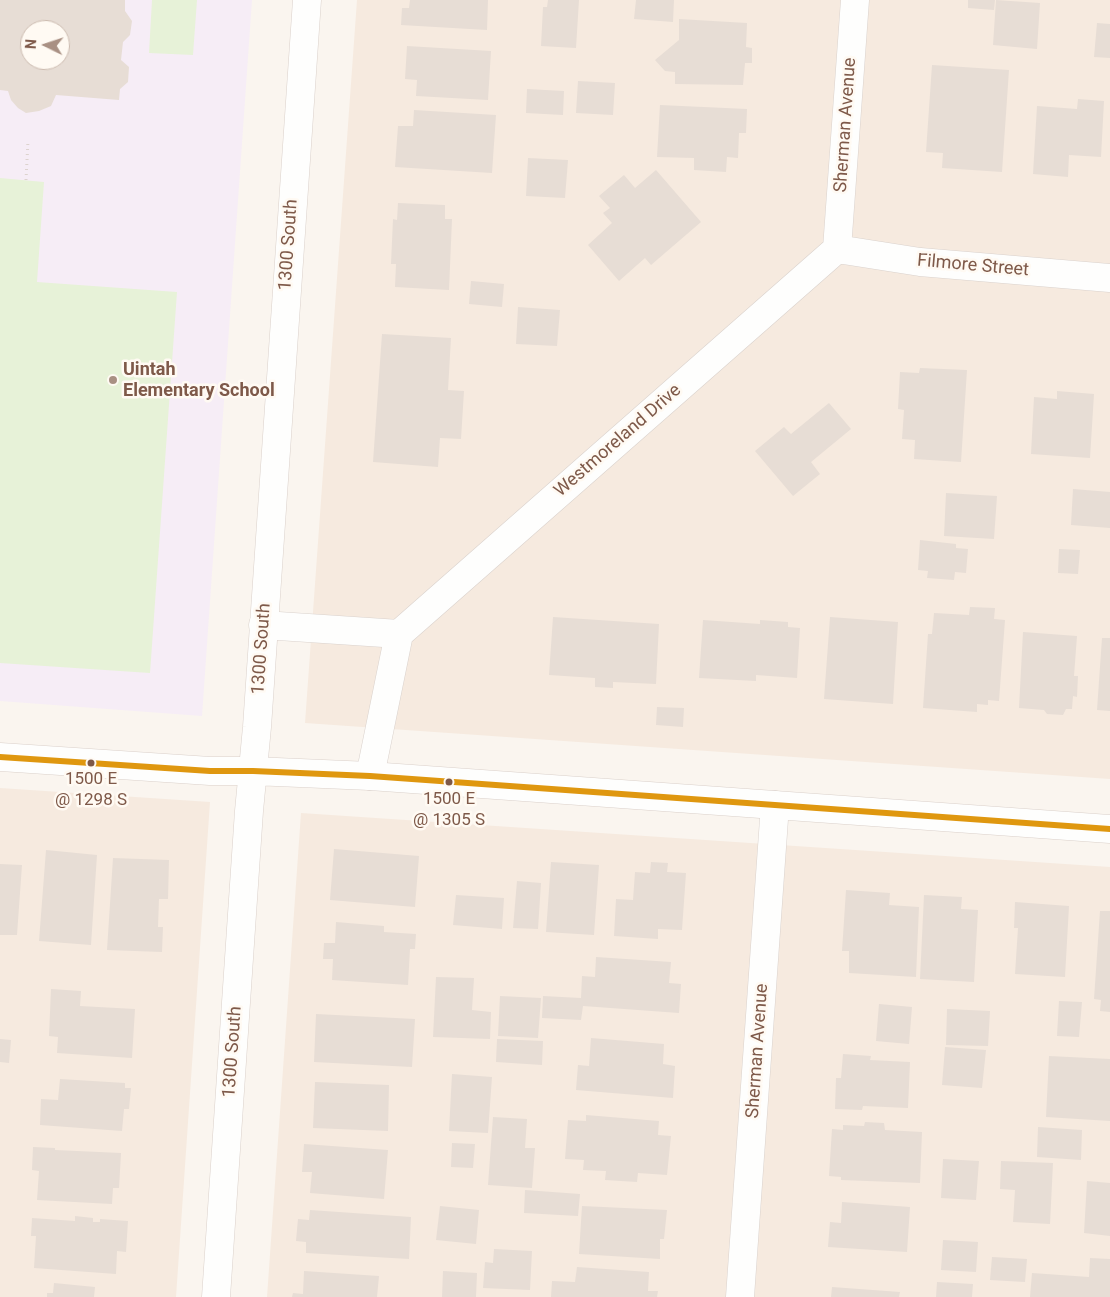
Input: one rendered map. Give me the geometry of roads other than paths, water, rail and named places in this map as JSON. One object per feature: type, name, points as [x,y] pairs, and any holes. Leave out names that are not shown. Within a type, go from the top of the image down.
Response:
[{"type":"street","name":"1300 South","points":[[216,1297],[306,0]]},
{"type":"street","name":"Sherman Avenue","points":[[837,249],[855,0]]},
{"type":"street","name":"Filmore Street","points":[[837,249],[920,262],[1110,278]]},
{"type":"street","name":"Westmoreland Drive","points":[[399,634],[837,249]]},
{"type":"street","points":[[263,625],[399,634],[370,776]]},
{"type":"street","points":[[0,757],[210,771],[370,776],[1110,829]]},
{"type":"street","name":"Sherman Avenue","points":[[740,1297],[775,805]]},
{"type":"place","name":"Uintah Elementary School","points":[[113,380]]},
{"type":"place","name":"1500 E @ 1298 S","points":[[91,763]]},
{"type":"place","name":"1500 E @ 1305 S","points":[[449,782]]}]
